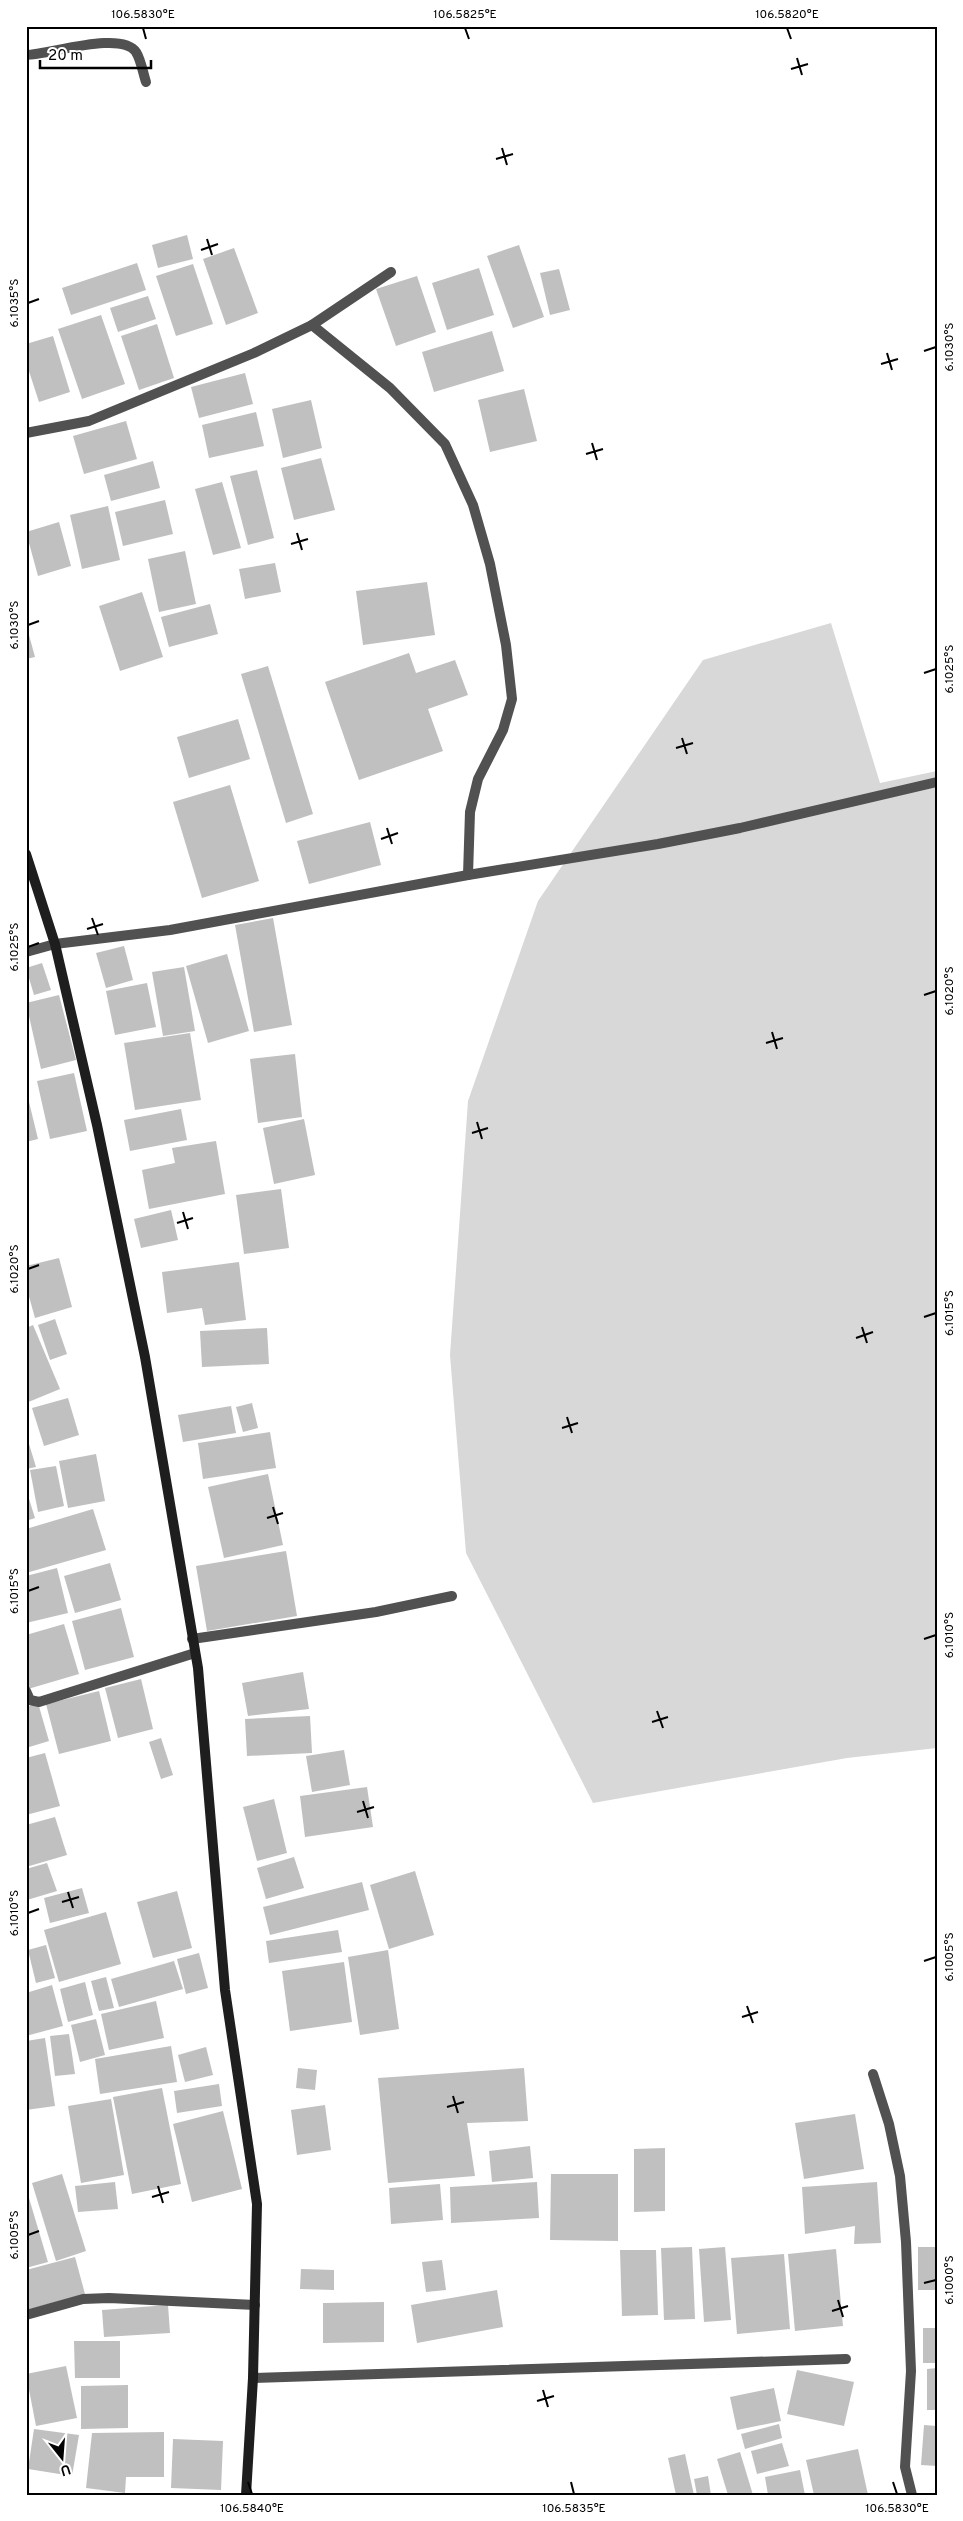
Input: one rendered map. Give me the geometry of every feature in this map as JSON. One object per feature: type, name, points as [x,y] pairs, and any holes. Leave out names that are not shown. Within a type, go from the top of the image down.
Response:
[{"type":"street","points":[[26,55],[39,55],[86,44],[126,45],[136,51],[146,82]]},
{"type":"street","points":[[26,433],[89,421],[254,353],[312,325],[392,272]]},
{"type":"street","points":[[312,325],[390,388],[445,444],[473,505],[490,564],[506,645],[512,699],[502,730],[478,779],[470,812],[468,875]]},
{"type":"street","points":[[26,952],[55,944],[180,928],[468,875],[740,828],[838,803],[937,782]]},
{"type":"street","points":[[26,854],[55,944],[97,1125],[145,1356],[198,1668],[225,1990],[258,2204],[253,2378],[246,2495]]},
{"type":"street","points":[[192,1639],[376,1612],[452,1596]]},
{"type":"street","points":[[26,1691],[30,1700],[39,1702],[195,1652]]},
{"type":"street","points":[[873,2074],[889,2124],[900,2176],[910,2361],[905,2467],[912,2495]]},
{"type":"street","points":[[26,2314],[84,2299],[109,2298],[255,2304]]},
{"type":"street","points":[[253,2378],[846,2358]]},
{"type":"shaded area","points":[[831,623],[880,783],[937,771],[937,1748],[847,1758],[593,1803],[466,1553],[450,1355],[468,1101],[538,901],[703,660]]},
{"type":"building","points":[[187,235],[193,259],[158,268],[152,245]]},
{"type":"building","points":[[519,245],[544,317],[513,328],[487,256]]},
{"type":"building","points":[[234,248],[258,313],[226,325],[203,259]]},
{"type":"building","points":[[137,263],[146,290],[71,315],[62,288]]},
{"type":"building","points":[[193,264],[213,324],[176,336],[156,276]]},
{"type":"building","points":[[479,268],[494,315],[447,330],[432,283]]},
{"type":"building","points":[[559,269],[570,310],[550,315],[540,273]]},
{"type":"building","points":[[417,276],[436,332],[396,346],[376,289]]},
{"type":"building","points":[[148,296],[156,319],[118,332],[110,308]]},
{"type":"building","points":[[101,315],[125,384],[82,399],[58,329]]},
{"type":"building","points":[[157,324],[174,378],[139,390],[121,336]]},
{"type":"building","points":[[492,331],[504,371],[434,392],[422,352]]},
{"type":"building","points":[[53,336],[70,392],[39,402],[26,362],[26,344]]},
{"type":"building","points":[[245,373],[253,404],[199,418],[191,387]]},
{"type":"building","points":[[524,389],[537,441],[490,452],[478,400]]},
{"type":"building","points":[[311,400],[322,448],[283,458],[272,409]]},
{"type":"building","points":[[256,412],[264,446],[209,458],[202,425]]},
{"type":"building","points":[[126,421],[137,459],[84,474],[73,436]]},
{"type":"building","points":[[321,458],[335,510],[294,520],[281,468]]},
{"type":"building","points":[[153,461],[160,488],[111,501],[104,475]]},
{"type":"building","points":[[257,470],[274,538],[248,545],[230,476]]},
{"type":"building","points":[[222,482],[241,548],[213,555],[195,489]]},
{"type":"building","points":[[165,500],[173,534],[123,546],[115,512]]},
{"type":"building","points":[[108,506],[120,560],[82,569],[70,515]]},
{"type":"building","points":[[59,522],[71,566],[38,576],[26,532]]},
{"type":"building","points":[[185,551],[196,604],[159,612],[148,559]]},
{"type":"building","points":[[275,563],[281,592],[245,599],[239,569]]},
{"type":"building","points":[[427,582],[435,635],[363,645],[356,591]]},
{"type":"building","points":[[142,592],[163,657],[120,671],[99,606]]},
{"type":"building","points":[[210,604],[218,634],[169,647],[161,617]]},
{"type":"building","points":[[26,624],[35,657],[26,659]]},
{"type":"building","points":[[409,653],[416,673],[455,660],[468,695],[428,709],[443,751],[359,780],[325,682]]},
{"type":"building","points":[[268,666],[313,814],[286,823],[241,674]]},
{"type":"building","points":[[238,719],[250,759],[189,778],[177,737]]},
{"type":"building","points":[[230,785],[259,881],[202,898],[173,802]]},
{"type":"building","points":[[370,822],[381,865],[309,884],[297,841]]},
{"type":"building","points":[[273,918],[292,1025],[254,1032],[235,925]]},
{"type":"building","points":[[124,946],[133,980],[106,988],[96,953]]},
{"type":"building","points":[[227,954],[249,1031],[208,1043],[186,966]]},
{"type":"building","points":[[42,963],[51,990],[34,995],[26,968]]},
{"type":"building","points":[[184,967],[195,1031],[163,1036],[152,972]]},
{"type":"building","points":[[147,983],[156,1027],[115,1035],[106,991]]},
{"type":"building","points":[[59,995],[76,1060],[41,1069],[26,1003]]},
{"type":"building","points":[[190,1033],[201,1100],[135,1110],[124,1043]]},
{"type":"building","points":[[295,1054],[302,1117],[258,1123],[250,1059]]},
{"type":"building","points":[[74,1073],[87,1131],[50,1139],[37,1081]]},
{"type":"building","points":[[26,1102],[29,1102],[38,1139],[26,1142]]},
{"type":"building","points":[[181,1109],[187,1140],[130,1151],[124,1120]]},
{"type":"building","points":[[304,1119],[315,1175],[274,1184],[263,1128]]},
{"type":"building","points":[[216,1141],[225,1194],[149,1209],[142,1170],[175,1163],[172,1148]]},
{"type":"building","points":[[281,1189],[289,1248],[244,1254],[236,1195]]},
{"type":"building","points":[[171,1210],[178,1240],[141,1248],[134,1219]]},
{"type":"building","points":[[59,1258],[72,1307],[35,1318],[26,1286],[26,1266]]},
{"type":"building","points":[[239,1262],[246,1320],[205,1325],[202,1308],[167,1313],[162,1272]]},
{"type":"building","points":[[55,1319],[67,1354],[50,1360],[38,1325]]},
{"type":"building","points":[[33,1325],[60,1389],[26,1403],[26,1328]]},
{"type":"building","points":[[267,1328],[269,1364],[202,1367],[200,1331]]},
{"type":"building","points":[[68,1398],[79,1435],[44,1446],[32,1408]]},
{"type":"building","points":[[252,1403],[258,1428],[243,1432],[236,1407]]},
{"type":"building","points":[[231,1406],[236,1433],[183,1442],[178,1415]]},
{"type":"building","points":[[270,1432],[276,1468],[203,1479],[198,1443]]},
{"type":"building","points":[[26,1434],[36,1467],[26,1469]]},
{"type":"building","points":[[96,1454],[105,1501],[68,1508],[59,1461]]},
{"type":"building","points":[[56,1466],[64,1506],[38,1512],[30,1470]]},
{"type":"building","points":[[268,1474],[283,1545],[224,1558],[208,1487]]},
{"type":"building","points":[[26,1489],[35,1518],[26,1521]]},
{"type":"building","points":[[93,1509],[106,1550],[26,1573],[26,1529]]},
{"type":"building","points":[[286,1551],[297,1616],[207,1631],[196,1566]]},
{"type":"building","points":[[110,1563],[121,1600],[75,1613],[64,1576]]},
{"type":"building","points":[[57,1568],[68,1613],[26,1623],[26,1576]]},
{"type":"building","points":[[121,1608],[134,1657],[85,1670],[72,1621]]},
{"type":"building","points":[[64,1624],[79,1674],[28,1689],[26,1682],[26,1635]]},
{"type":"building","points":[[303,1672],[309,1709],[248,1716],[242,1683]]},
{"type":"building","points":[[141,1679],[153,1729],[118,1738],[105,1688]]},
{"type":"building","points":[[99,1691],[111,1741],[59,1754],[46,1704]]},
{"type":"building","points":[[38,1703],[49,1741],[26,1748],[26,1707]]},
{"type":"building","points":[[310,1716],[312,1753],[247,1756],[245,1719]]},
{"type":"building","points":[[161,1738],[173,1775],[161,1779],[149,1742]]},
{"type":"building","points":[[344,1750],[350,1785],[312,1792],[306,1756]]},
{"type":"building","points":[[45,1753],[60,1806],[26,1815],[26,1758]]},
{"type":"building","points":[[367,1787],[373,1827],[305,1837],[300,1796]]},
{"type":"building","points":[[274,1799],[287,1853],[257,1861],[243,1807]]},
{"type":"building","points":[[55,1817],[67,1855],[26,1867],[26,1825]]},
{"type":"building","points":[[294,1857],[304,1888],[266,1899],[257,1868]]},
{"type":"building","points":[[47,1863],[57,1891],[27,1900],[26,1869]]},
{"type":"building","points":[[415,1871],[434,1935],[389,1949],[370,1885]]},
{"type":"building","points":[[362,1882],[369,1910],[270,1935],[263,1907]]},
{"type":"building","points":[[82,1888],[89,1913],[50,1923],[44,1898]]},
{"type":"building","points":[[177,1891],[192,1948],[153,1958],[137,1902]]},
{"type":"building","points":[[106,1912],[121,1964],[59,1982],[44,1930]]},
{"type":"building","points":[[338,1930],[342,1952],[269,1963],[266,1941]]},
{"type":"building","points":[[46,1945],[55,1978],[36,1983],[28,1950]]},
{"type":"building","points":[[388,1950],[399,2029],[360,2035],[348,1957]]},
{"type":"building","points":[[199,1953],[208,1988],[186,1994],[177,1959]]},
{"type":"building","points":[[174,1961],[183,1989],[119,2007],[111,1979]]},
{"type":"building","points":[[344,1962],[352,2022],[290,2031],[282,1971]]},
{"type":"building","points":[[106,1977],[114,2008],[99,2011],[91,1981]]},
{"type":"building","points":[[85,1982],[93,2015],[68,2022],[60,1989]]},
{"type":"building","points":[[52,1985],[63,2026],[26,2036],[26,1993]]},
{"type":"building","points":[[156,2001],[164,2038],[109,2050],[101,2014]]},
{"type":"building","points":[[96,2019],[105,2055],[80,2062],[71,2025]]},
{"type":"building","points":[[69,2034],[75,2074],[55,2076],[50,2036]]},
{"type":"building","points":[[45,2038],[55,2106],[26,2110],[26,2041]]},
{"type":"building","points":[[171,2046],[177,2082],[100,2094],[95,2059]]},
{"type":"building","points":[[206,2047],[213,2075],[185,2082],[178,2055]]},
{"type":"building","points":[[298,2068],[317,2070],[315,2090],[296,2088]]},
{"type":"building","points":[[524,2068],[528,2121],[467,2123],[475,2176],[388,2183],[378,2078]]},
{"type":"building","points":[[219,2084],[222,2106],[177,2113],[174,2091]]},
{"type":"building","points":[[162,2088],[181,2184],[132,2194],[113,2097]]},
{"type":"building","points":[[111,2099],[124,2175],[81,2183],[68,2106]]},
{"type":"building","points":[[325,2105],[331,2150],[297,2155],[291,2110]]},
{"type":"building","points":[[223,2111],[242,2189],[192,2202],[173,2124]]},
{"type":"building","points":[[855,2114],[864,2169],[804,2179],[795,2123]]},
{"type":"building","points":[[530,2146],[533,2178],[492,2182],[489,2151]]},
{"type":"building","points":[[665,2148],[665,2211],[634,2212],[634,2149]]},
{"type":"building","points":[[62,2174],[86,2251],[56,2261],[32,2183]]},
{"type":"building","points":[[551,2174],[618,2174],[618,2241],[550,2240]]},
{"type":"building","points":[[115,2182],[118,2209],[78,2212],[75,2186]]},
{"type":"building","points":[[537,2182],[539,2218],[451,2223],[450,2187]]},
{"type":"building","points":[[877,2182],[881,2243],[854,2244],[855,2226],[805,2234],[802,2187]]},
{"type":"building","points":[[440,2184],[443,2220],[391,2224],[389,2188]]},
{"type":"building","points":[[26,2188],[48,2262],[26,2268]]},
{"type":"building","points":[[692,2247],[695,2319],[664,2320],[661,2248]]},
{"type":"building","points":[[725,2247],[731,2320],[704,2322],[699,2249]]},
{"type":"building","points":[[918,2247],[937,2247],[937,2290],[918,2290]]},
{"type":"building","points":[[836,2249],[843,2326],[795,2331],[788,2254]]},
{"type":"building","points":[[620,2250],[656,2250],[658,2315],[622,2316]]},
{"type":"building","points":[[784,2254],[790,2329],[737,2334],[731,2258]]},
{"type":"building","points":[[75,2257],[85,2294],[26,2310],[26,2270]]},
{"type":"building","points":[[442,2260],[446,2290],[426,2292],[422,2262]]},
{"type":"building","points":[[301,2269],[334,2270],[334,2290],[300,2289]]},
{"type":"building","points":[[497,2290],[503,2327],[417,2343],[411,2305]]},
{"type":"building","points":[[384,2302],[384,2342],[323,2343],[323,2303]]},
{"type":"building","points":[[168,2305],[170,2333],[104,2337],[102,2310]]},
{"type":"building","points":[[923,2328],[937,2328],[937,2363],[923,2363]]},
{"type":"building","points":[[74,2341],[120,2341],[120,2378],[75,2378]]},
{"type":"building","points":[[66,2366],[77,2418],[36,2426],[26,2374]]},
{"type":"building","points":[[937,2368],[937,2410],[927,2410],[927,2369]]},
{"type":"building","points":[[797,2370],[854,2382],[844,2426],[787,2414]]},
{"type":"building","points":[[128,2385],[128,2428],[81,2429],[81,2386]]},
{"type":"building","points":[[774,2388],[781,2421],[737,2430],[730,2397]]},
{"type":"building","points":[[779,2424],[782,2438],[745,2449],[741,2434]]},
{"type":"building","points":[[924,2425],[937,2426],[937,2466],[921,2465]]},
{"type":"building","points":[[34,2429],[79,2435],[72,2476],[28,2469]]},
{"type":"building","points":[[164,2432],[164,2477],[126,2477],[125,2493],[86,2488],[92,2433]]},
{"type":"building","points":[[173,2439],[223,2441],[221,2490],[171,2488]]},
{"type":"building","points":[[782,2443],[789,2466],[757,2474],[751,2451]]},
{"type":"building","points":[[858,2449],[868,2495],[814,2495],[806,2460]]},
{"type":"building","points":[[740,2452],[753,2495],[728,2495],[717,2459]]},
{"type":"building","points":[[685,2454],[694,2495],[676,2495],[668,2458]]},
{"type":"building","points":[[800,2470],[805,2495],[768,2495],[765,2477]]},
{"type":"building","points":[[708,2476],[711,2495],[697,2495],[694,2479]]}]
